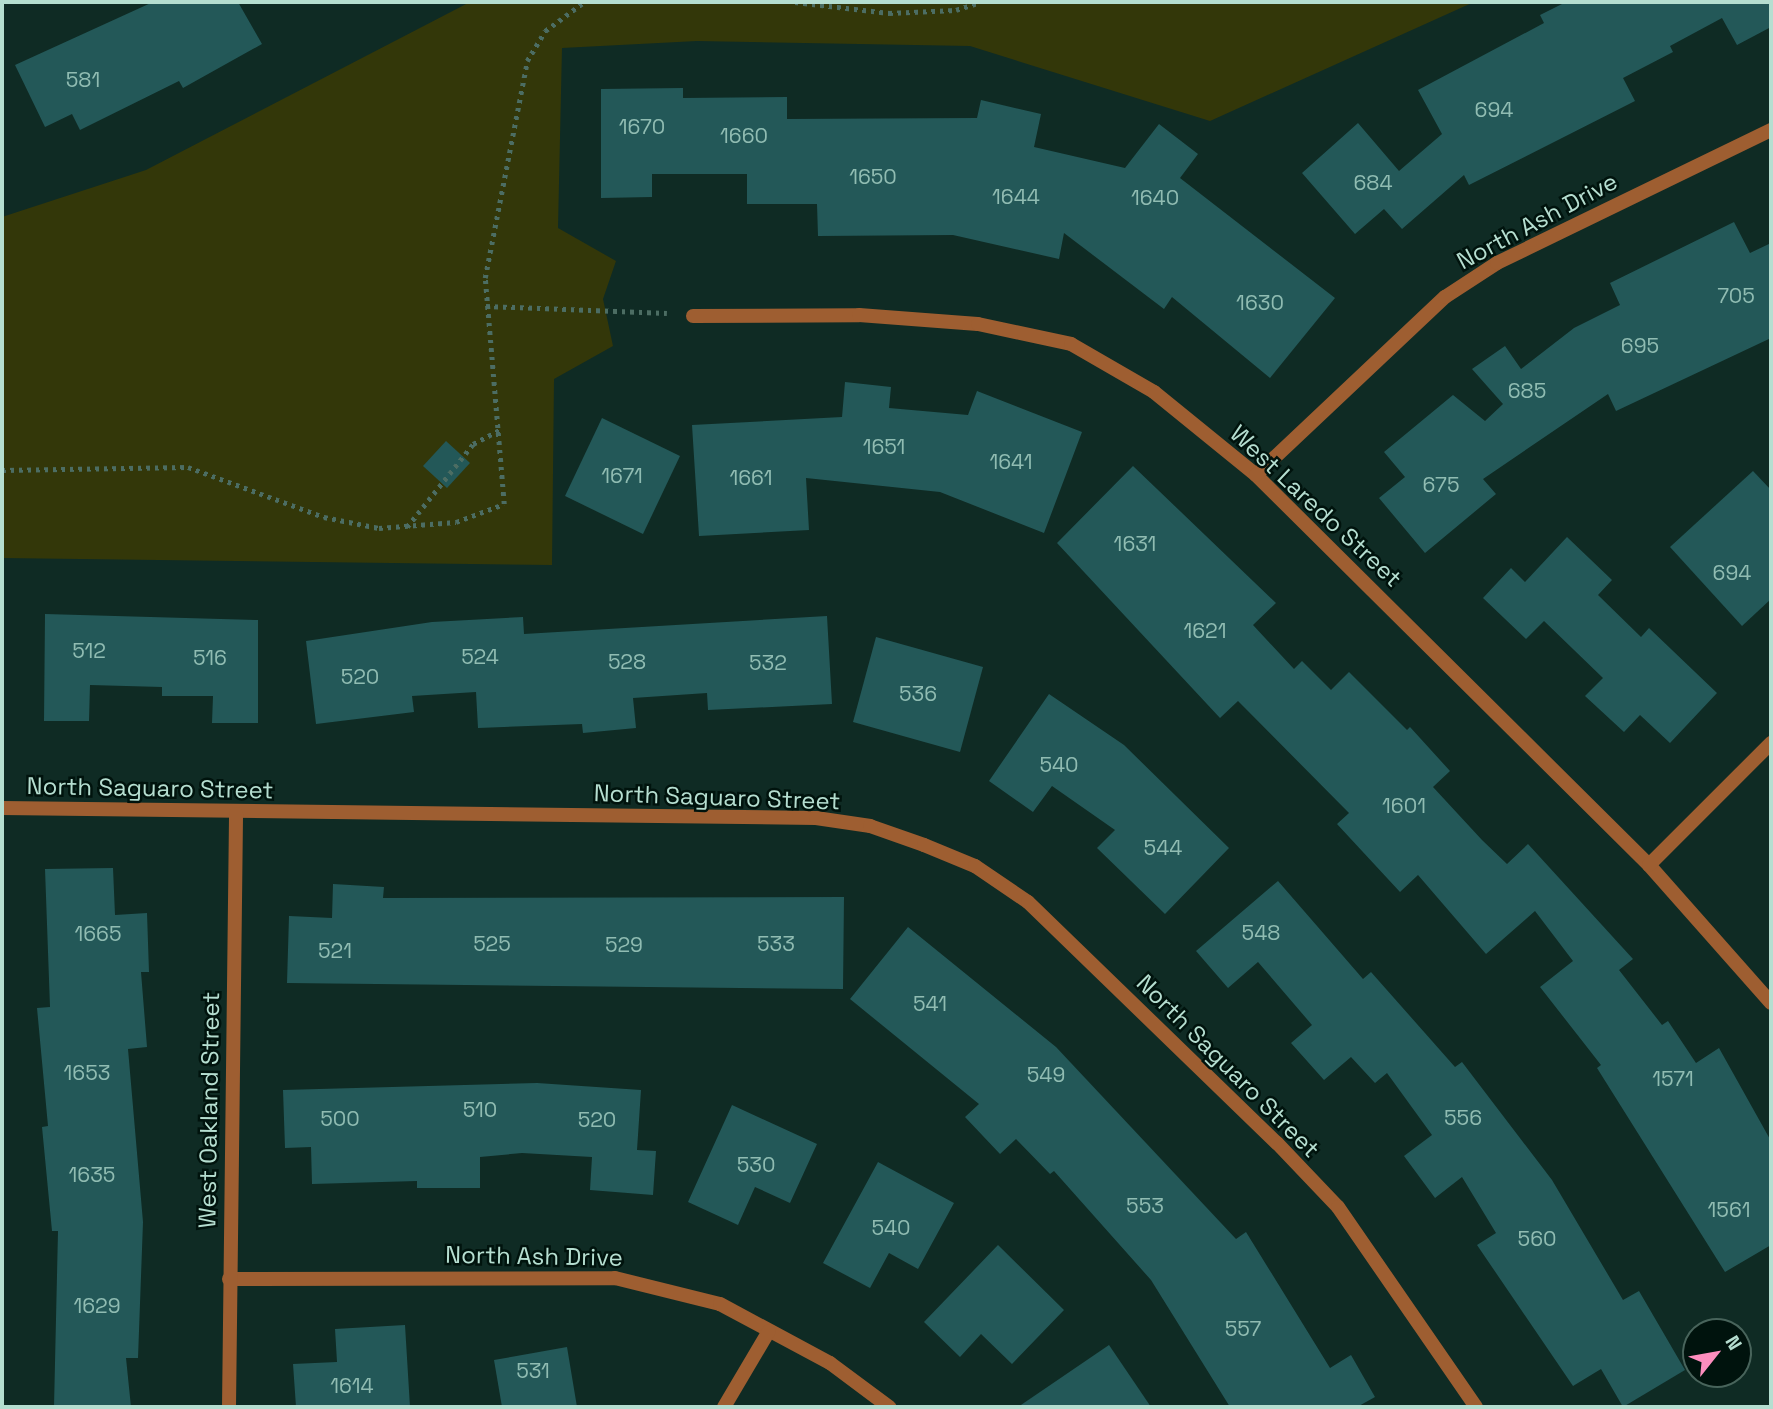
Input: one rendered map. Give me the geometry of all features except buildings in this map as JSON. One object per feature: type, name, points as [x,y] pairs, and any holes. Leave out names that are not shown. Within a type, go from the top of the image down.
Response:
[{"type":"street","name":"North Ash Drive","points":[[1256,475],[1456,290],[1497,263],[1771,130]]},
{"type":"street","name":"West Laredo Street","points":[[693,316],[859,314],[978,324],[1071,344],[1154,392],[1256,475],[1649,865],[1771,1003]]},
{"type":"street","points":[[1649,865],[1771,743]]},
{"type":"street","name":"North Saguaro Street","points":[[2,808],[236,814],[816,818],[870,826],[975,866],[1028,902],[1338,1207],[1476,1407]]},
{"type":"street","name":"West Oakland Street","points":[[229,1407],[236,814]]},
{"type":"street","name":"North Ash Drive","points":[[229,1279],[615,1278],[720,1304],[830,1363],[888,1407]]},
{"type":"street","points":[[724,1407],[769,1331]]},
{"type":"path","points":[[2,470],[188,467],[324,517],[406,527],[456,522],[504,504],[485,278],[527,61],[545,30],[584,2]]},
{"type":"path","points":[[795,2],[889,13],[956,10],[980,2]]},
{"type":"path","points":[[486,306],[605,306],[693,316]]},
{"type":"path","points":[[406,527],[467,449],[499,430]]},
{"type":"green space","points":[[470,2],[1474,2],[1210,121],[970,46],[697,41],[562,48],[558,228],[616,261],[603,299],[613,346],[554,379],[552,565],[2,558],[2,217],[146,170]]}]
